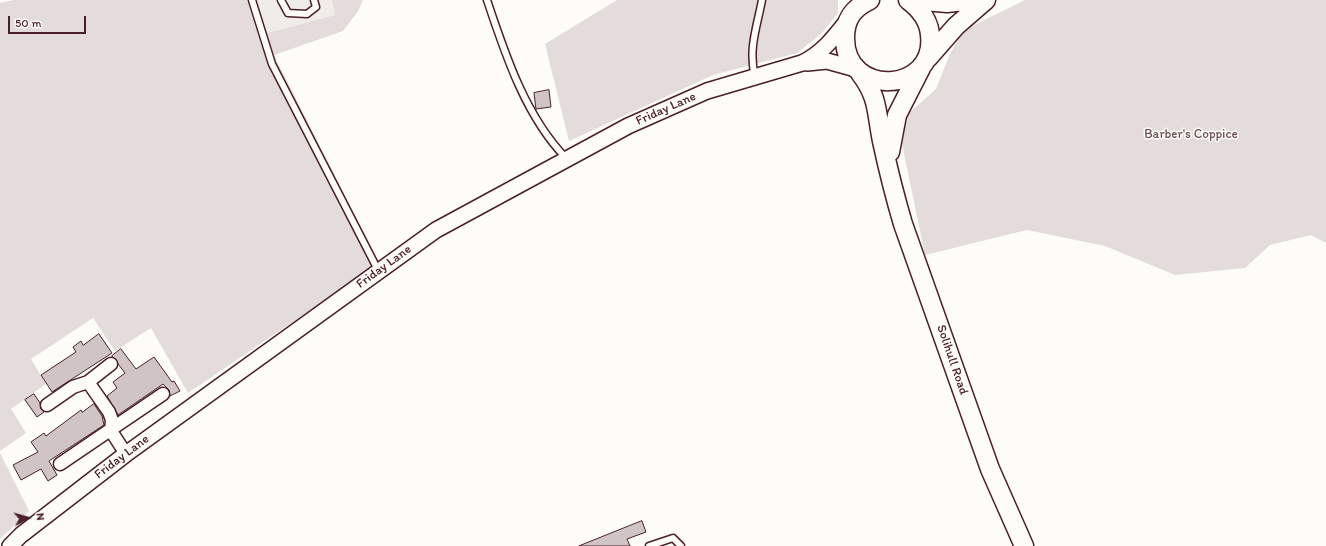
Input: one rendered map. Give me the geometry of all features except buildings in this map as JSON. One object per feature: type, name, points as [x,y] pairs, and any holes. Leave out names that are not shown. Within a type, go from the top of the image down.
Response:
[{"type":"main road","points":[[850,12],[870,0]]},
{"type":"main road","points":[[908,0],[920,10],[928,24],[931,40],[924,63]]},
{"type":"main road","points":[[912,0],[947,3],[972,0]]},
{"type":"main road","points":[[858,71],[873,79],[890,82],[906,78],[924,63],[956,26],[986,0]]},
{"type":"main road","name":"Solihull Road","points":[[850,12],[846,47],[851,61],[875,99],[889,171],[903,224],[990,469],[1024,546]]},
{"type":"main road","name":"Solihull Road","points":[[889,171],[891,140],[897,115],[924,63]]},
{"type":"street","name":"Friday Lane","points":[[10,546],[21,535],[126,454],[436,230],[628,126],[707,91],[802,63],[826,48],[850,12]]},
{"type":"street","name":"Friday Lane","points":[[802,63],[827,61],[858,71]]},
{"type":"street","points":[[47,405],[73,387],[88,382],[110,364]]},
{"type":"street","points":[[88,382],[109,412],[112,420],[111,431],[126,454]]},
{"type":"street","points":[[60,464],[111,431],[163,394]]},
{"type":"lane","points":[[252,0],[272,64],[379,272]]},
{"type":"lane","points":[[281,0],[288,13],[307,14],[316,7],[314,0]]},
{"type":"lane","points":[[487,0],[506,57],[540,128],[553,146],[567,159]]},
{"type":"lane","points":[[755,77],[751,61],[752,50],[762,0]]},
{"type":"lane","points":[[649,546],[673,538],[681,546]]},
{"type":"shaded area","points":[[247,0],[332,0],[335,15],[259,35]]},
{"type":"green space","points":[[13,0],[247,0],[259,35],[335,15],[332,0],[363,0],[358,11],[343,31],[274,55],[379,263],[188,393],[151,328],[115,351],[93,318],[31,359],[46,384],[11,409],[26,433],[0,451],[0,3]]},
{"type":"green space","points":[[617,0],[838,0],[838,13],[822,33],[797,53],[713,75],[569,141],[545,44]]},
{"type":"green space","name":"Barber's Coppice","points":[[1025,0],[1326,0],[1326,243],[1311,235],[1270,245],[1245,268],[1175,275],[1105,246],[1027,230],[925,255],[901,139],[909,113],[936,89],[949,56],[959,38],[972,26]]},
{"type":"green space","points":[[0,453],[29,511],[0,539]]}]
